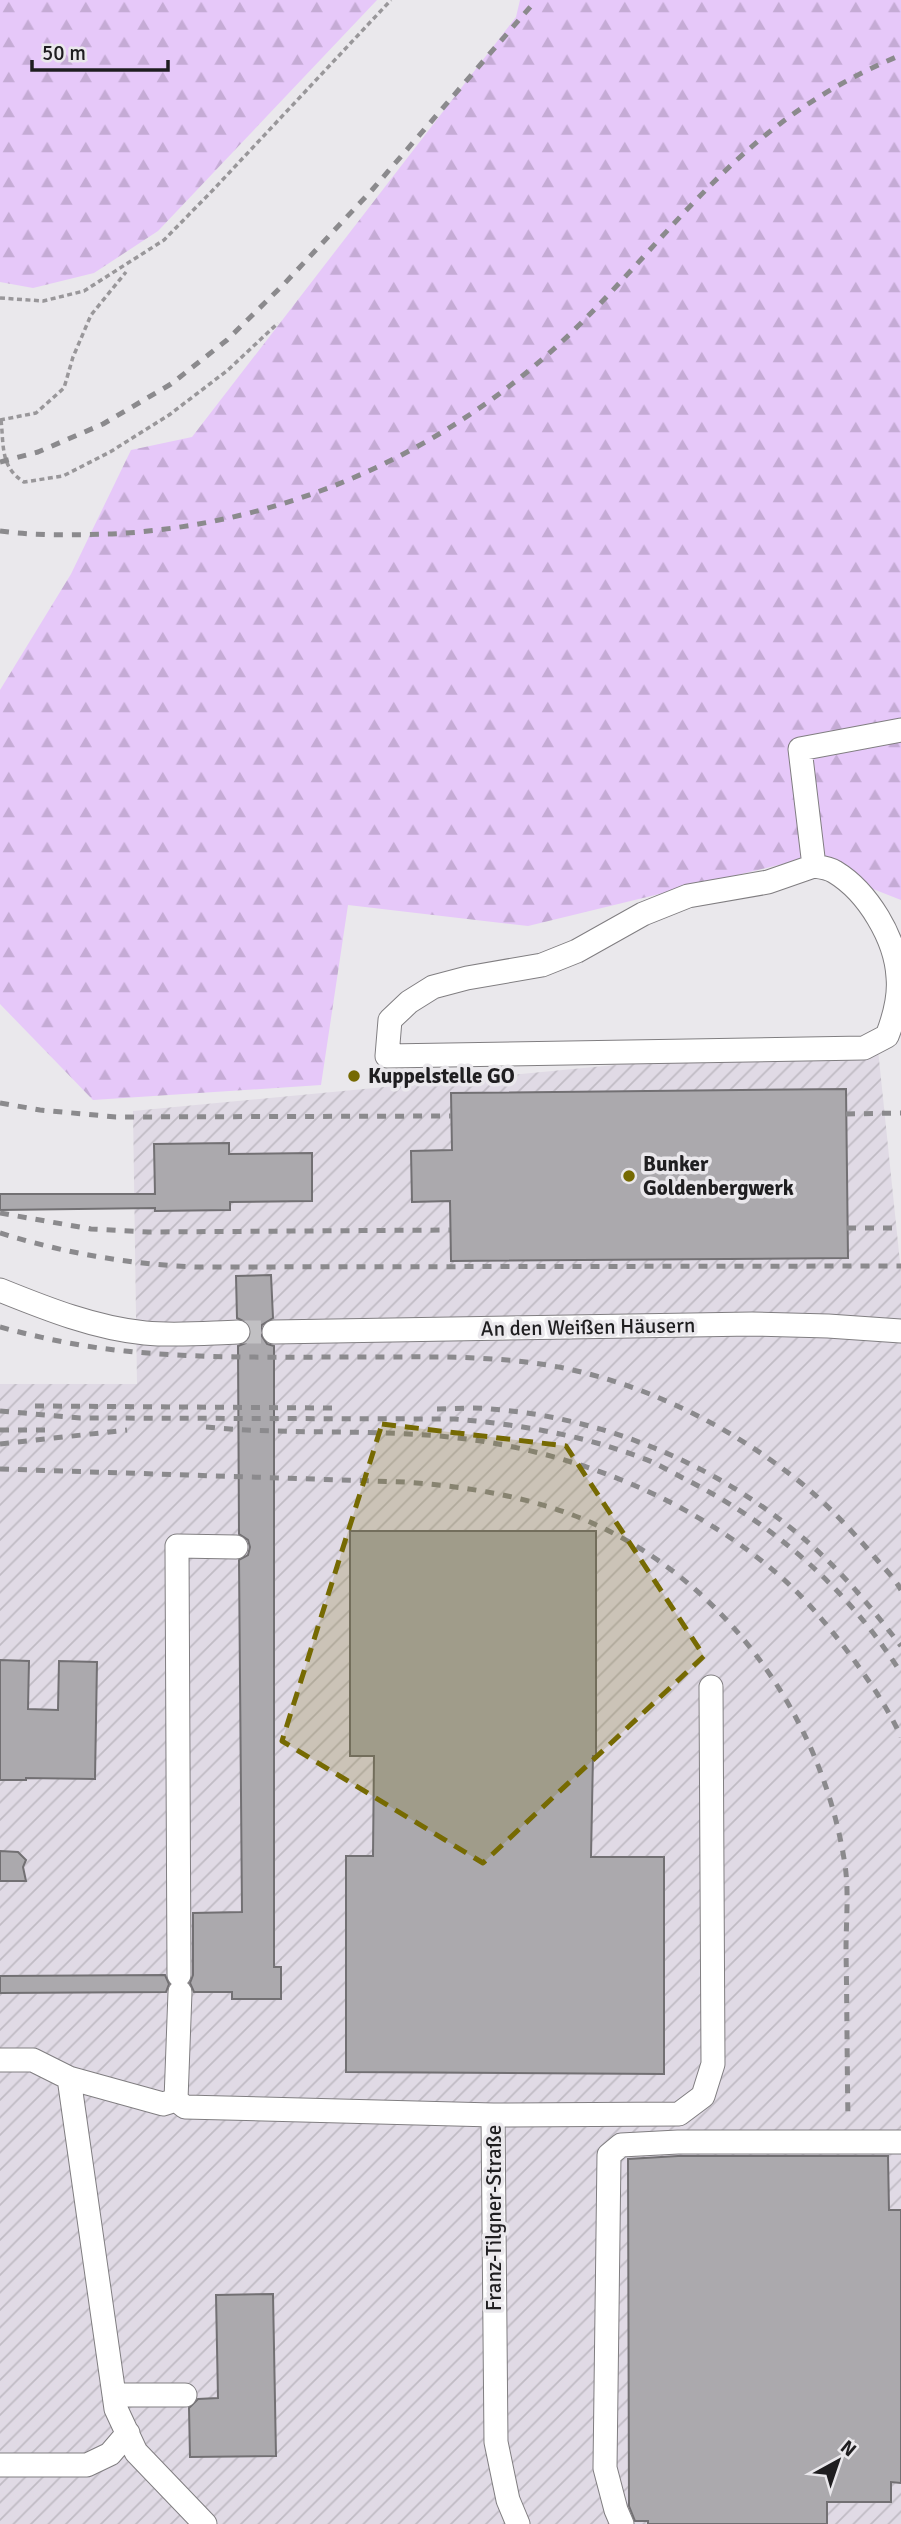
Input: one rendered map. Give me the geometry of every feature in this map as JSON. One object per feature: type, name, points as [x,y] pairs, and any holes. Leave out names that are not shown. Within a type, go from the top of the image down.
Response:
[{"type":"street","points":[[814,866],[800,749],[901,730]]},
{"type":"street","points":[[814,866],[834,870],[860,893],[890,937],[898,978],[895,1014],[887,1036],[864,1048],[387,1056],[390,1020],[409,1002],[432,987],[542,965],[578,951],[643,914],[688,896],[768,882],[814,866]]},
{"type":"street","points":[[0,1290],[70,1317],[124,1330],[180,1335],[237,1332]]},
{"type":"street","name":"An den Weißen Häusern","points":[[274,1332],[752,1324],[901,1331]]},
{"type":"street","points":[[176,2099],[180,1983],[177,1546],[236,1547]]},
{"type":"street","name":"Franz-Tilgner-Straße","points":[[518,2524],[508,2500],[496,2442],[493,2115],[679,2114],[703,2096],[713,2064],[711,1687]]},
{"type":"street","points":[[0,2060],[33,2060],[69,2078],[163,2104],[176,2099]]},
{"type":"street","points":[[69,2078],[116,2409],[136,2452],[205,2524]]},
{"type":"street","points":[[176,2099],[185,2107],[493,2115]]},
{"type":"street","points":[[622,2524],[605,2468],[609,2155],[621,2146],[667,2143],[901,2142]]},
{"type":"street","points":[[114,2395],[185,2395]]},
{"type":"street","points":[[0,2465],[87,2465],[110,2454],[128,2433]]},
{"type":"path","points":[[0,298],[43,301],[83,291],[164,240],[391,0]]},
{"type":"path","points":[[126,272],[91,315],[73,357],[64,388],[36,414],[1,420],[5,461],[12,474],[24,482],[63,476],[110,452],[169,415],[228,370],[278,323]]},
{"type":"highlighted area","points":[[382,1424],[566,1446],[704,1656],[483,1863],[282,1741]]},
{"type":"shaded area","points":[[877,1040],[901,1272],[901,2524],[0,2524],[0,1384],[137,1384],[133,1111]]},
{"type":"green space","points":[[0,0],[377,0],[158,231],[94,273],[33,288],[0,282]]},
{"type":"green space","points":[[520,0],[901,0],[901,900],[799,860],[528,926],[348,905],[321,1085],[93,1100],[0,1004],[0,690],[71,574],[131,450],[192,437],[516,17]]},
{"type":"building","name":"Bunker Goldenbergwerk","points":[[846,1089],[848,1258],[451,1261],[450,1201],[412,1202],[411,1151],[452,1150],[451,1093]]},
{"type":"building","points":[[229,1143],[229,1154],[312,1153],[312,1201],[230,1202],[230,1210],[0,1210],[0,1194],[155,1194],[154,1144]]},
{"type":"building","points":[[271,1275],[273,1318],[262,1325],[260,1333],[267,1344],[274,1346],[274,1967],[281,1967],[281,1999],[232,1999],[232,1992],[194,1992],[190,1983],[193,1975],[193,1913],[242,1912],[239,1560],[248,1555],[250,1547],[248,1540],[239,1534],[238,1346],[246,1343],[252,1332],[249,1324],[237,1318],[236,1276]]},
{"type":"building","points":[[350,1531],[596,1531],[596,1756],[593,1756],[591,1857],[664,1857],[664,2074],[346,2072],[346,1856],[373,1856],[374,1756],[350,1756]]},
{"type":"building","points":[[0,1660],[29,1661],[28,1709],[58,1710],[59,1661],[97,1662],[95,1779],[0,1780]]},
{"type":"building","points":[[0,1851],[18,1852],[26,1860],[23,1867],[26,1881],[0,1881]]},
{"type":"building","points":[[165,1975],[169,1984],[166,1992],[0,1993],[0,1976]]},
{"type":"building","points":[[678,2156],[888,2156],[889,2210],[901,2210],[901,2483],[891,2482],[891,2502],[827,2502],[827,2524],[648,2524],[648,2521],[635,2521],[629,2506],[628,2159]]},
{"type":"building","points":[[273,2294],[276,2456],[190,2457],[189,2408],[198,2399],[218,2398],[216,2295]]},
{"type":"tunnel","points":[[238,1332],[274,1332]]},
{"type":"railway","points":[[0,462],[38,452],[103,424],[171,384],[227,340],[372,190],[531,6]]},
{"type":"railway","points":[[0,531],[70,535],[112,534],[180,527],[245,514],[309,495],[371,470],[430,439],[486,403],[540,362],[589,315],[705,191],[755,144],[824,94],[901,55]]},
{"type":"railway","points":[[0,1103],[40,1110],[116,1117],[451,1116]]},
{"type":"railway","points":[[846,1114],[901,1113]]},
{"type":"railway","points":[[0,1213],[91,1229],[149,1232],[450,1230]]},
{"type":"railway","points":[[847,1228],[901,1228]]},
{"type":"railway","points":[[0,1233],[96,1256],[195,1267],[901,1266]]},
{"type":"railway","points":[[0,1327],[62,1342],[154,1354],[482,1358],[553,1366],[615,1381],[703,1418],[783,1469],[845,1524],[901,1590]]},
{"type":"railway","points":[[35,1406],[332,1408]]},
{"type":"railway","points":[[437,1409],[491,1409],[537,1414],[582,1424],[671,1455],[713,1476],[753,1500],[825,1558],[901,1646]]},
{"type":"railway","points":[[0,1411],[80,1418],[454,1419],[526,1427],[597,1443],[648,1460],[749,1516],[806,1561],[833,1587],[880,1642],[901,1673]]},
{"type":"railway","points":[[206,1427],[412,1434],[481,1441],[562,1459],[640,1488],[714,1527],[749,1551],[791,1586],[851,1656],[878,1695],[901,1737]]},
{"type":"railway","points":[[0,1430],[53,1430]]},
{"type":"railway","points":[[0,1444],[127,1430]]},
{"type":"railway","points":[[0,1469],[405,1482],[457,1487],[509,1496],[560,1511],[609,1531],[655,1558],[696,1591],[734,1628],[767,1670],[795,1715],[817,1763],[834,1813],[846,1875],[848,2119]]},
{"type":"place","name":"Kuppelstelle GO","points":[[354,1076]]},
{"type":"place","name":"Bunker Goldenbergwerk","points":[[629,1176]]}]
